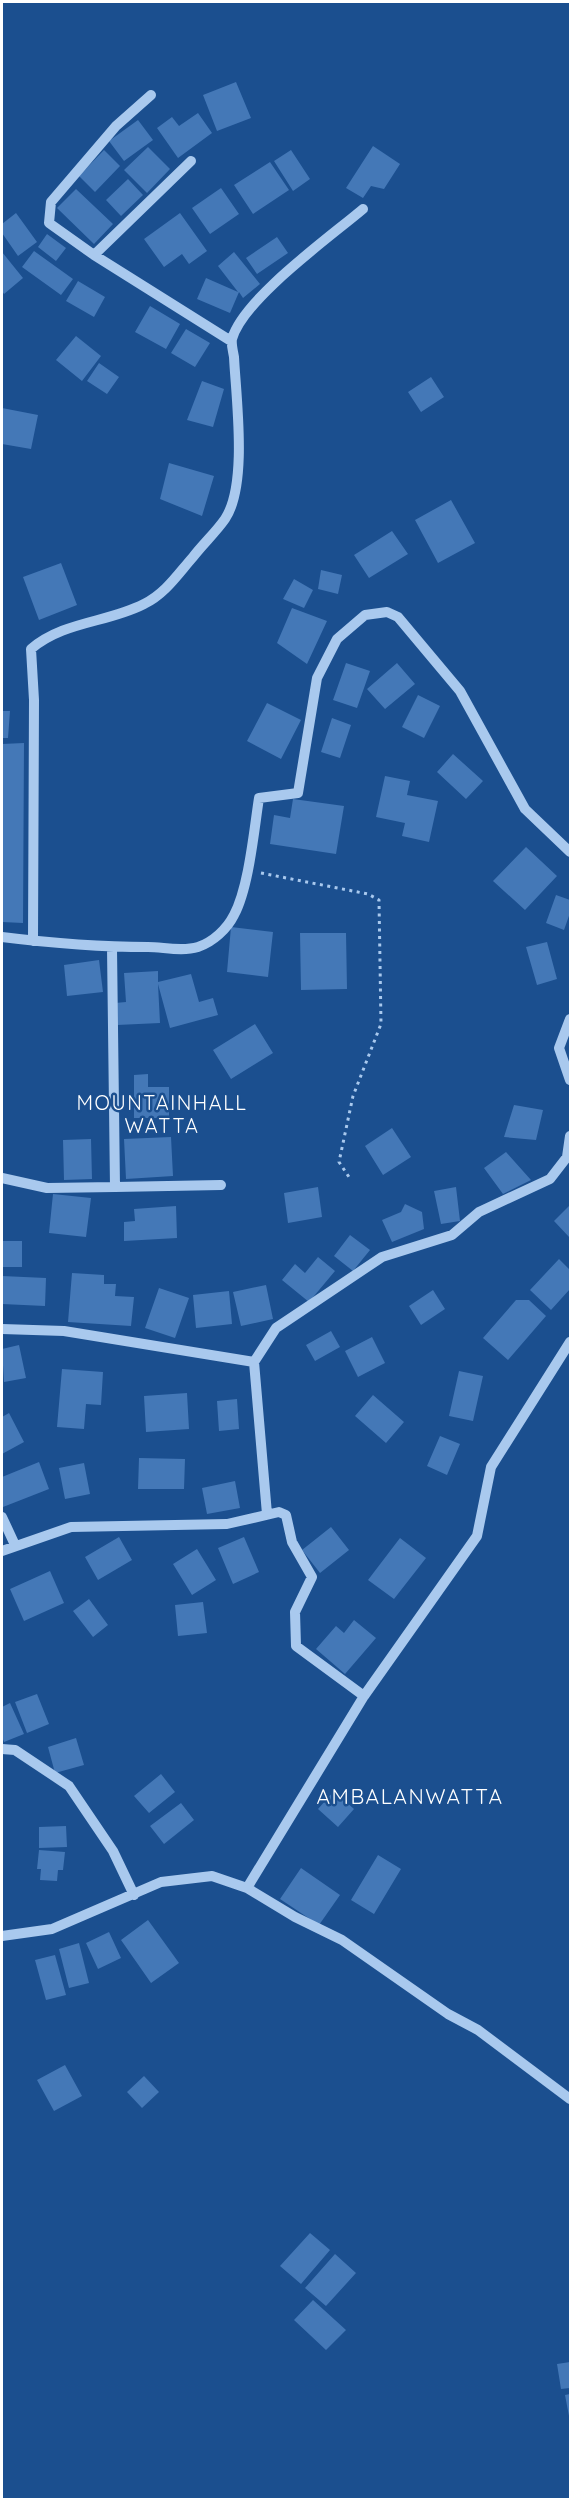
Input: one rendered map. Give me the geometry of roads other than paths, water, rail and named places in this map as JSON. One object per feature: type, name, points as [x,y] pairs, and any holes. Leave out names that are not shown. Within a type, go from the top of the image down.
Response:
[{"type":"street","points":[[151,95],[116,126],[51,202],[49,224],[231,341]]},
{"type":"street","points":[[94,255],[191,161]]},
{"type":"street","points":[[33,941],[34,700],[31,649],[45,637],[77,624],[118,614],[145,604],[167,588],[227,517],[239,478],[234,357],[231,341],[240,320],[268,289],[363,209]]},
{"type":"street","points":[[2,937],[112,948],[197,948],[220,935],[235,914],[247,870],[259,798],[298,793],[317,678],[337,639],[365,615],[387,612],[398,617],[459,691],[525,809],[570,852]]},
{"type":"street","points":[[112,948],[115,1187]]},
{"type":"street","points":[[570,1019],[559,1048],[570,1080]]},
{"type":"street","points":[[267,1514],[254,1362],[276,1328],[382,1257],[452,1235],[479,1212],[550,1179],[567,1156],[570,1136]]},
{"type":"street","points":[[2,1178],[47,1188],[221,1185]]},
{"type":"street","points":[[2,1329],[64,1331],[254,1362]]},
{"type":"street","points":[[247,1888],[364,1696],[477,1536],[491,1467],[570,1342]]},
{"type":"street","points":[[2,1551],[71,1527],[227,1524],[279,1512],[286,1515],[292,1542],[312,1577],[295,1612],[296,1646],[364,1696]]},
{"type":"street","points":[[2,1517],[15,1545]]},
{"type":"street","points":[[2,1749],[15,1750],[69,1786],[113,1851],[134,1895]]},
{"type":"street","points":[[2,1935],[52,1929],[161,1882],[212,1876],[247,1888],[295,1917],[342,1940],[448,2014],[478,2030],[570,2099]]},
{"type":"district","name":"MOUNTAINHALL WATTA","points":[[162,1114]]},
{"type":"district","name":"AMBALANWATTA","points":[[410,1796]]}]
